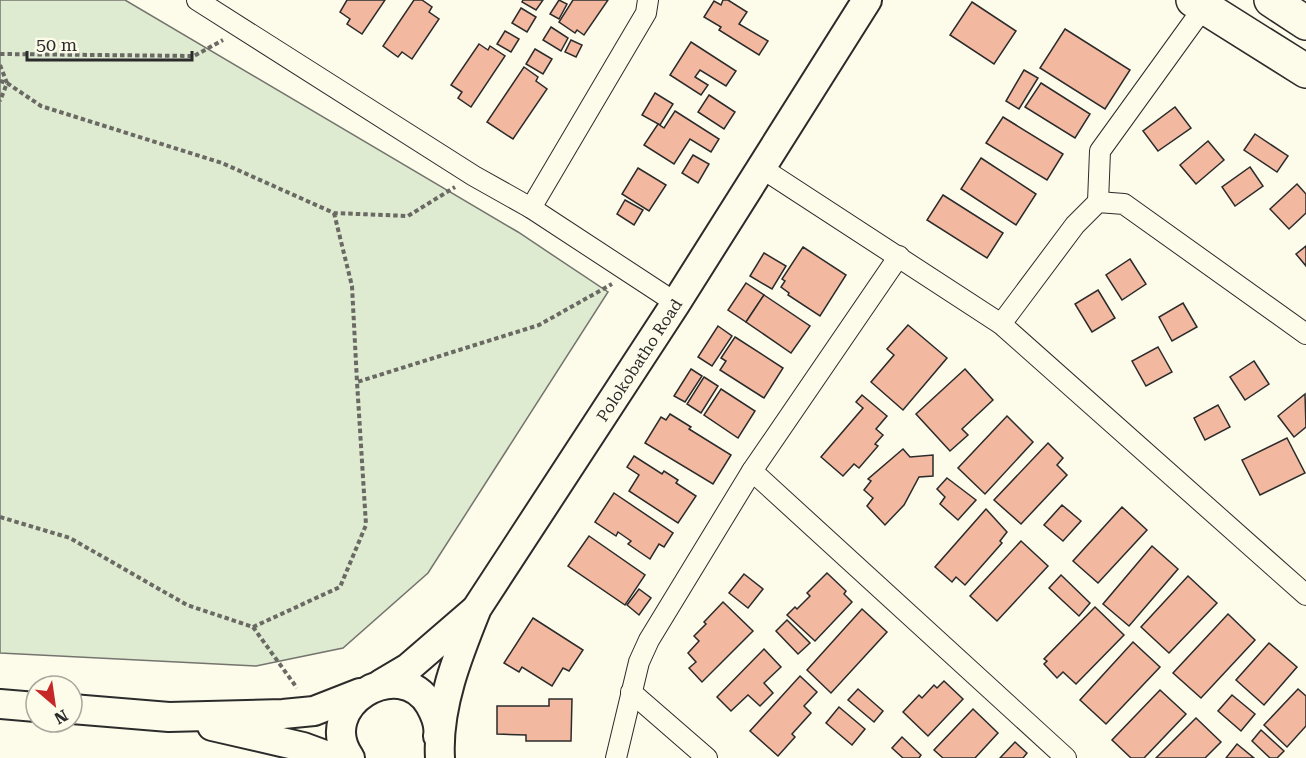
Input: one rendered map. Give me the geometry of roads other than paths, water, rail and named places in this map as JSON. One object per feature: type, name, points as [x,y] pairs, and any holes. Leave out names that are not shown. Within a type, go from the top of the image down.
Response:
[{"type":"highway","points":[[1271,0],[1306,23]]},
{"type":"highway","points":[[1198,3],[1306,71]]},
{"type":"street","points":[[197,0],[245,28],[474,176],[531,207],[676,303]]},
{"type":"street","points":[[531,207],[646,13],[648,0]]},
{"type":"street","name":"Polokobatho Road","points":[[436,749],[457,656],[477,608],[676,303],[867,0]]},
{"type":"street","points":[[1001,324],[1075,225],[1098,202],[1100,151],[1198,3]]},
{"type":"street","points":[[760,167],[1001,324],[1306,595]]},
{"type":"street","points":[[1098,202],[1124,204],[1306,334]]},
{"type":"street","points":[[616,758],[639,662],[649,640],[752,471],[899,256]]},
{"type":"street","points":[[752,471],[1066,758]]},
{"type":"street","points":[[350,758],[341,737],[343,720],[349,705],[371,689],[408,668],[477,608]]},
{"type":"street","points":[[84,711],[169,717],[314,711],[371,689],[406,687],[427,700],[435,715],[436,749]]},
{"type":"street","points":[[631,692],[707,758]]},
{"type":"street","points":[[0,704],[24,706]]},
{"type":"street","points":[[169,717],[262,737],[333,758]]}]
